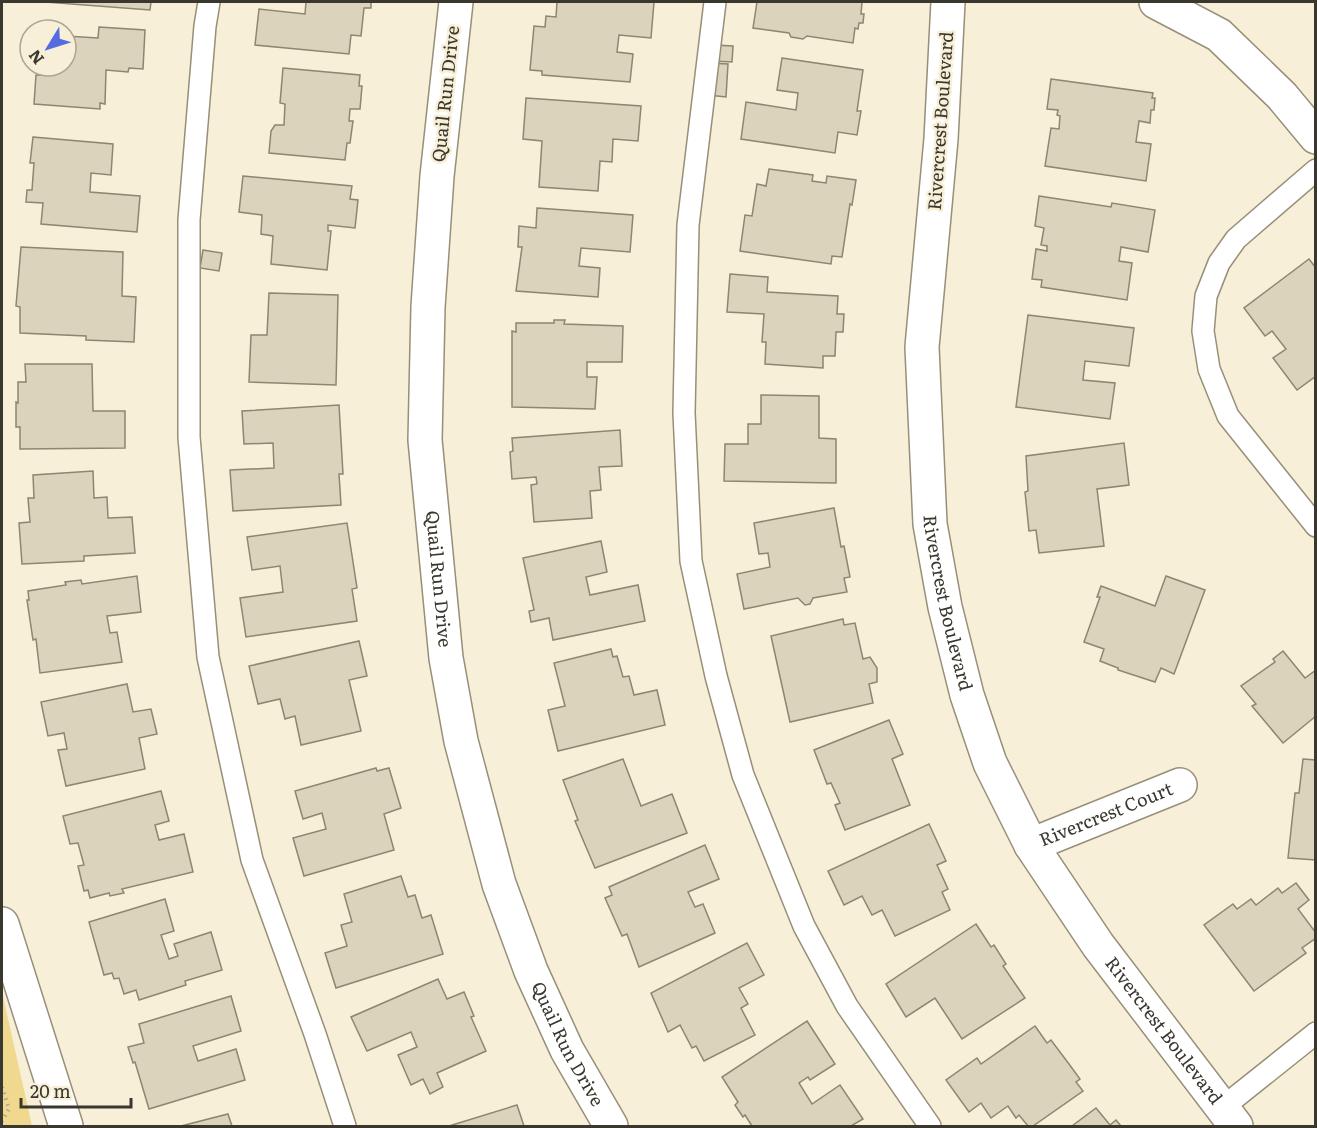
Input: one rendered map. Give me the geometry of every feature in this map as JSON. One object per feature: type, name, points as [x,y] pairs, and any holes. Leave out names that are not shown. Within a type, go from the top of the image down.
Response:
[{"type":"street","name":"Quail Run Drive","points":[[456,2],[436,188],[428,307],[425,440],[446,658],[461,741],[499,884],[531,971],[567,1050],[611,1126]]},
{"type":"street","name":"Rivercrest Boulevard","points":[[948,2],[941,139],[922,347],[930,524],[945,608],[967,695],[990,763],[1031,845],[1098,945],[1229,1117]]},
{"type":"street","points":[[1156,2],[1219,35],[1282,96],[1316,137]]},
{"type":"street","name":"Rivercrest Court","points":[[1031,845],[1180,785]]},
{"type":"street","points":[[2,924],[66,1126]]},
{"type":"lane","points":[[209,2],[189,220],[189,437],[208,657],[252,860],[315,1034],[345,1126]]},
{"type":"lane","points":[[716,2],[688,225],[684,413],[691,561],[716,676],[743,775],[804,926],[847,1006],[930,1126]]},
{"type":"lane","points":[[1316,170],[1236,239],[1219,263],[1206,296],[1203,331],[1209,369],[1228,417],[1316,526]]},
{"type":"lane","points":[[1229,1117],[1316,1033]]},
{"type":"path","points":[[2,1087],[9,1109],[2,1121]]},
{"type":"shaded area","points":[[2,992],[32,1126],[2,1126]]},
{"type":"building","points":[[45,2],[151,2],[150,10]]},
{"type":"building","points":[[306,2],[371,2],[371,8],[364,8],[361,36],[351,35],[349,54],[255,45],[259,9],[305,14]]},
{"type":"building","points":[[557,2],[654,2],[651,38],[619,35],[617,52],[633,54],[630,82],[542,75],[542,71],[530,70],[534,26],[545,27],[546,16],[556,17]]},
{"type":"building","points":[[757,2],[862,2],[863,23],[859,23],[858,29],[855,28],[853,43],[807,36],[803,39],[791,37],[789,33],[753,28]]},
{"type":"building","points":[[99,27],[145,30],[143,69],[129,68],[128,72],[106,70],[105,104],[100,103],[100,109],[34,104],[36,78],[78,78],[78,37],[98,38]]},
{"type":"building","points":[[714,45],[733,46],[732,62],[714,61]]},
{"type":"building","points":[[782,58],[863,70],[857,111],[861,111],[857,135],[838,132],[835,153],[741,139],[746,102],[796,110],[798,93],[777,90]]},
{"type":"building","points":[[710,63],[728,64],[726,97],[708,95]]},
{"type":"building","points":[[283,68],[360,75],[359,86],[362,86],[360,109],[350,109],[349,121],[353,121],[345,160],[269,153],[271,131],[275,125],[284,125],[285,104],[280,103]]},
{"type":"building","points":[[1051,79],[1153,93],[1154,110],[1151,110],[1150,123],[1139,121],[1136,142],[1151,144],[1146,181],[1045,166],[1051,128],[1059,129],[1060,116],[1057,115],[1058,110],[1047,109]]},
{"type":"building","points":[[526,98],[641,106],[638,141],[613,139],[612,162],[600,161],[598,191],[539,187],[542,141],[523,139]]},
{"type":"building","points":[[33,137],[113,144],[111,175],[91,173],[90,192],[140,196],[137,232],[41,224],[43,203],[26,202],[27,190],[32,190],[34,163],[30,163]]},
{"type":"building","points":[[769,169],[813,175],[812,181],[826,183],[827,176],[856,180],[842,257],[832,256],[831,264],[740,251],[745,215],[752,216],[757,184],[766,186]]},
{"type":"building","points":[[243,176],[352,186],[350,199],[358,200],[355,228],[328,225],[328,231],[331,231],[327,270],[271,264],[273,236],[261,234],[262,215],[239,212]]},
{"type":"building","points":[[1039,196],[1111,207],[1112,203],[1155,210],[1148,252],[1121,247],[1119,261],[1132,263],[1127,300],[1041,287],[1042,280],[1032,279],[1036,249],[1047,251],[1047,246],[1041,245],[1044,228],[1035,226]]},
{"type":"building","points":[[537,208],[633,215],[630,252],[581,248],[579,266],[600,268],[598,297],[516,291],[522,247],[518,247],[519,226],[536,228]]},
{"type":"building","points":[[21,247],[123,252],[122,296],[136,297],[134,342],[86,340],[86,336],[20,333],[20,307],[16,306]]},
{"type":"building","points":[[203,250],[222,253],[219,271],[200,268]]},
{"type":"building","points":[[1309,259],[1316,268],[1316,376],[1297,390],[1273,358],[1286,349],[1272,331],[1265,336],[1244,308]]},
{"type":"building","points":[[730,274],[768,277],[767,292],[838,296],[837,314],[844,314],[843,332],[836,332],[835,356],[823,356],[823,368],[765,364],[766,342],[762,342],[764,314],[727,312]]},
{"type":"building","points":[[269,293],[338,295],[336,385],[249,382],[251,335],[267,335]]},
{"type":"building","points":[[1028,315],[1134,328],[1129,366],[1085,361],[1083,380],[1115,383],[1110,419],[1016,407]]},
{"type":"building","points":[[554,320],[565,320],[564,324],[623,326],[622,362],[587,362],[587,377],[597,377],[595,409],[512,407],[512,331],[516,332],[516,323],[554,323]]},
{"type":"building","points":[[25,364],[92,364],[93,411],[125,411],[125,448],[20,449],[20,427],[16,427],[16,402],[18,403],[18,382],[26,382]]},
{"type":"building","points":[[761,395],[819,396],[819,438],[836,439],[836,483],[724,481],[725,444],[748,444],[748,424],[761,424]]},
{"type":"building","points":[[339,405],[343,474],[339,474],[341,505],[233,511],[230,470],[274,468],[273,443],[244,444],[242,411]]},
{"type":"building","points":[[620,430],[622,466],[599,467],[601,490],[590,491],[592,518],[534,522],[531,485],[537,484],[536,477],[512,479],[510,452],[513,451],[512,438]]},
{"type":"building","points":[[1124,443],[1129,485],[1097,489],[1104,546],[1039,553],[1036,530],[1029,531],[1025,492],[1028,491],[1026,456]]},
{"type":"building","points":[[93,471],[94,498],[107,497],[108,518],[132,517],[135,553],[84,556],[84,561],[22,564],[19,523],[30,522],[28,498],[34,498],[33,475]]},
{"type":"building","points":[[834,508],[841,547],[844,546],[850,577],[844,578],[847,592],[813,598],[810,604],[805,605],[798,598],[744,609],[737,574],[770,567],[768,553],[759,554],[754,523]]},
{"type":"building","points":[[347,523],[357,588],[352,589],[357,621],[246,637],[240,598],[283,592],[280,566],[252,570],[247,537]]},
{"type":"building","points":[[601,541],[607,572],[586,577],[590,595],[638,585],[645,621],[553,640],[549,618],[531,622],[529,611],[534,610],[523,558]]},
{"type":"building","points":[[137,576],[141,612],[107,616],[110,633],[117,632],[122,662],[40,673],[36,639],[33,640],[27,600],[29,600],[28,591],[66,585],[65,582],[81,580],[82,584]]},
{"type":"building","points":[[1166,576],[1205,590],[1174,674],[1161,668],[1155,682],[1118,670],[1100,661],[1104,649],[1084,642],[1100,597],[1097,597],[1101,586],[1155,606]]},
{"type":"building","points":[[843,619],[844,625],[855,623],[863,659],[870,657],[877,668],[877,682],[869,684],[873,703],[790,722],[771,636]]},
{"type":"building","points":[[359,641],[367,676],[349,680],[361,731],[301,745],[295,716],[285,719],[280,699],[258,704],[249,666]]},
{"type":"building","points":[[611,649],[613,657],[617,656],[623,677],[629,676],[634,695],[657,690],[665,725],[558,751],[548,710],[565,706],[554,663]]},
{"type":"building","points":[[1283,651],[1305,678],[1316,670],[1316,716],[1283,743],[1252,706],[1256,704],[1241,686],[1275,662],[1273,659]]},
{"type":"building","points":[[127,684],[133,712],[151,709],[157,734],[139,738],[145,769],[66,786],[58,750],[67,749],[64,733],[48,736],[41,702]]},
{"type":"building","points":[[889,720],[903,754],[892,759],[910,805],[845,830],[835,805],[840,803],[831,783],[827,784],[814,750]]},
{"type":"building","points":[[623,759],[641,806],[672,794],[687,833],[595,868],[575,821],[578,820],[563,780]]},
{"type":"building","points":[[1303,759],[1316,760],[1316,860],[1288,858],[1295,793],[1299,793]]},
{"type":"building","points":[[376,768],[377,771],[389,768],[401,808],[384,814],[394,850],[304,876],[293,838],[326,829],[322,813],[303,819],[295,791]]},
{"type":"building","points":[[161,791],[169,821],[155,825],[159,840],[184,834],[193,872],[122,889],[124,893],[110,896],[109,893],[90,898],[88,890],[84,891],[78,866],[84,865],[78,843],[70,844],[63,816]]},
{"type":"building","points":[[929,824],[946,861],[937,865],[948,889],[942,892],[950,910],[895,936],[882,910],[872,915],[862,896],[844,905],[828,871]]},
{"type":"building","points":[[705,845],[719,879],[688,892],[695,907],[703,904],[715,933],[639,967],[627,934],[622,936],[605,898],[612,895],[609,887]]},
{"type":"building","points":[[401,876],[408,897],[415,895],[422,918],[431,915],[443,954],[336,988],[325,953],[347,946],[341,925],[352,922],[344,894]]},
{"type":"building","points":[[1296,883],[1309,900],[1298,909],[1316,933],[1316,938],[1302,948],[1306,953],[1254,991],[1204,925],[1233,904],[1237,909],[1251,899],[1256,905],[1278,888],[1282,893]]},
{"type":"building","points":[[165,899],[174,931],[161,935],[169,959],[178,956],[174,944],[211,932],[222,970],[185,981],[186,985],[139,1000],[136,990],[124,994],[119,978],[114,979],[112,973],[104,975],[89,922]]},
{"type":"building","points":[[976,924],[991,947],[994,945],[1006,964],[1003,966],[1025,998],[962,1039],[935,998],[906,1017],[886,984]]},
{"type":"building","points":[[747,943],[764,975],[739,988],[748,1004],[741,1008],[755,1035],[704,1061],[696,1046],[692,1048],[680,1025],[668,1032],[651,993]]},
{"type":"building","points":[[438,979],[447,999],[464,992],[474,1016],[471,1017],[486,1051],[437,1073],[443,1087],[430,1094],[423,1079],[411,1085],[398,1055],[417,1047],[411,1032],[367,1051],[351,1017]]},
{"type":"building","points":[[231,996],[241,1031],[193,1046],[198,1061],[236,1049],[245,1080],[149,1109],[135,1062],[133,1063],[128,1047],[144,1043],[139,1024]]},
{"type":"building","points":[[807,1021],[835,1064],[810,1080],[808,1077],[799,1083],[812,1104],[840,1085],[863,1119],[851,1126],[752,1126],[735,1105],[738,1102],[722,1077]]},
{"type":"building","points":[[1035,1026],[1047,1043],[1051,1040],[1069,1064],[1080,1079],[1076,1082],[1083,1091],[1033,1126],[1028,1126],[1019,1115],[1016,1118],[1008,1106],[991,1118],[981,1103],[969,1112],[946,1080],[977,1058],[981,1064]]},
{"type":"building","points":[[517,1105],[524,1126],[449,1126]]},
{"type":"building","points":[[1096,1108],[1110,1125],[1116,1120],[1121,1126],[1072,1126]]},
{"type":"building","points":[[228,1114],[232,1126],[181,1126]]}]
